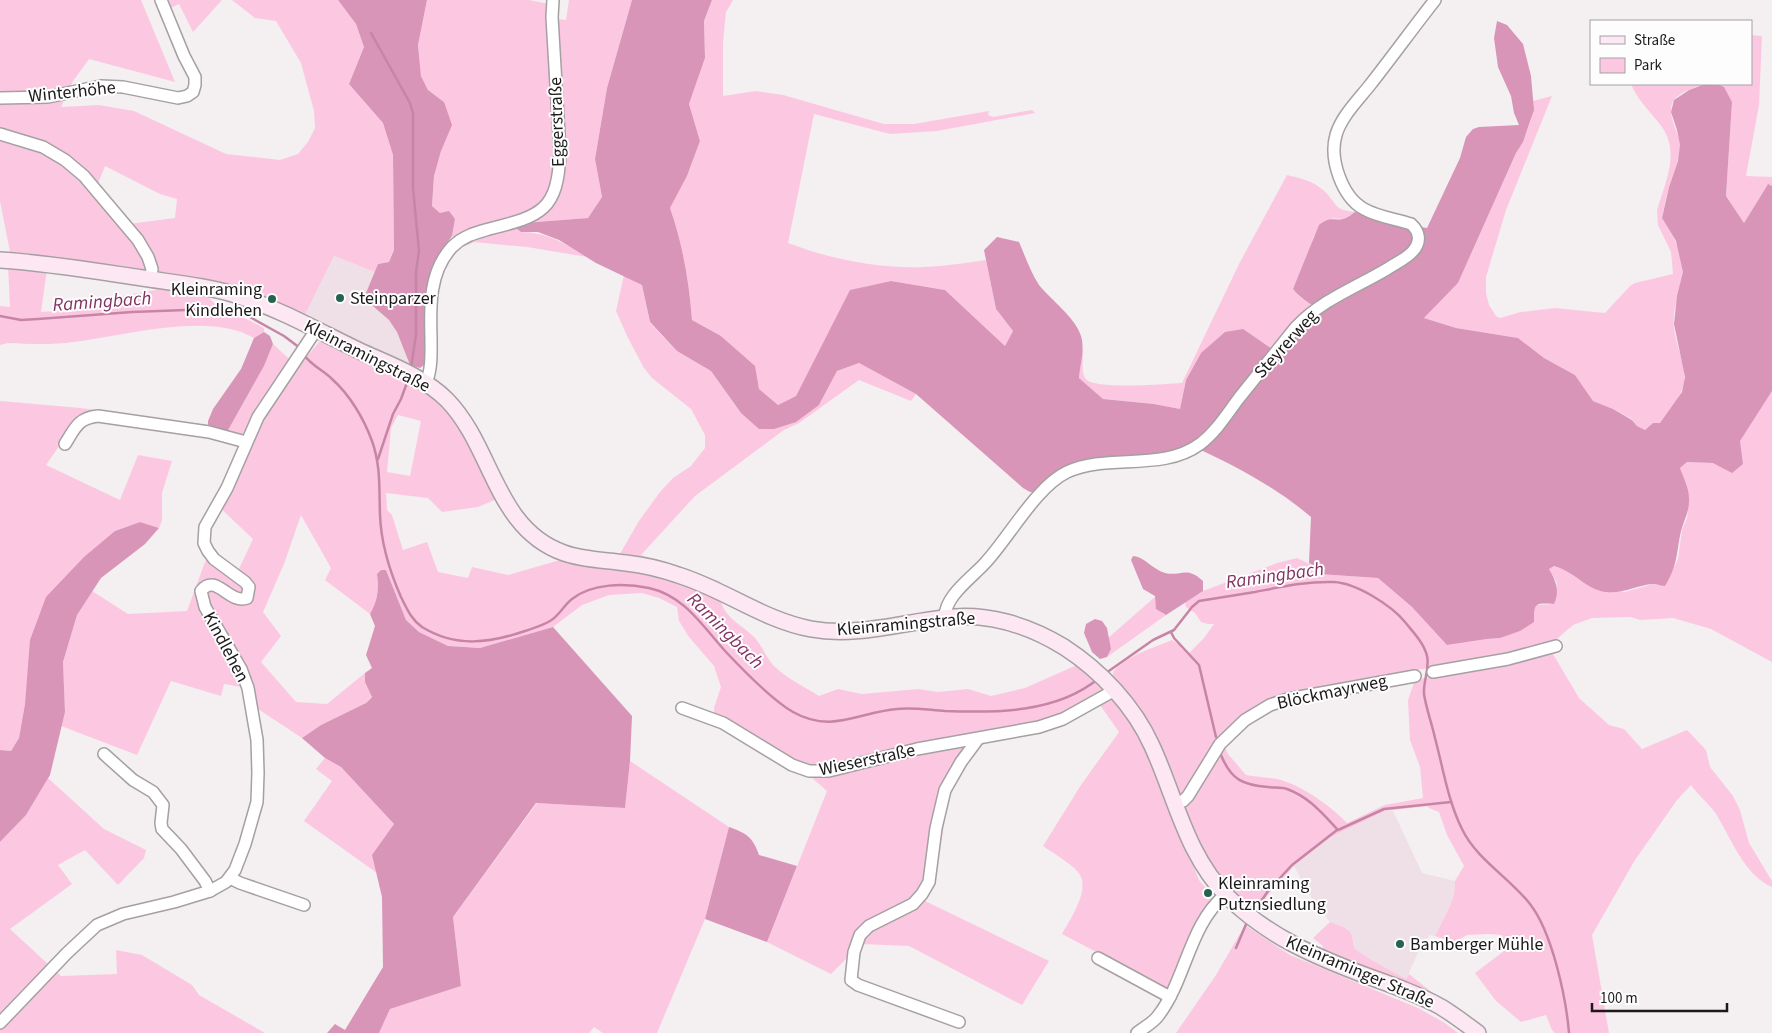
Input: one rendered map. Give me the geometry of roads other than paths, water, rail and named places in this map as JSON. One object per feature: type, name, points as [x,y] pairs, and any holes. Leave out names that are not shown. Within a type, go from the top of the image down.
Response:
[{"type":"main road","name":"Kleinramingstraße","points":[[0,260],[48,264],[151,279],[212,289],[240,296],[270,308],[313,337],[404,372],[423,382],[444,397],[465,422],[511,512],[530,533],[553,548],[578,556],[626,563],[672,573],[710,587],[774,618],[811,628],[829,631],[867,630],[945,618],[974,616],[1021,626],[1054,642],[1084,662]]},
{"type":"main road","name":"Kleinraminger Straße","points":[[1084,662],[1112,688],[1143,727],[1189,842],[1198,858],[1225,895],[1250,918],[1276,936],[1311,954],[1422,998],[1442,1008],[1478,1033]]},
{"type":"street","name":"Winterhöhe","points":[[0,98],[48,97],[101,86],[131,88],[178,98],[187,96],[193,92],[195,77],[184,56],[161,0]]},
{"type":"street","name":"Eggerstraße","points":[[423,382],[428,377],[431,356],[430,306],[432,290],[444,257],[465,236],[513,223],[536,214],[550,200],[555,191],[560,152],[552,17],[553,0]]},
{"type":"street","name":"Steyrerweg","points":[[945,618],[944,610],[950,600],[986,562],[1037,498],[1056,479],[1077,468],[1162,458],[1175,455],[1199,444],[1219,424],[1308,314],[1323,303],[1377,275],[1414,250],[1418,244],[1419,237],[1416,229],[1411,224],[1364,210],[1351,196],[1337,170],[1334,144],[1336,133],[1353,107],[1435,0]]},
{"type":"street","points":[[0,134],[43,147],[65,160],[84,176],[138,240],[148,257],[152,269],[151,279]]},
{"type":"street","name":"Kindlehen","points":[[230,878],[246,844],[257,802],[257,740],[248,688],[241,669],[205,607],[201,591],[210,585],[216,586],[238,600],[242,600],[247,598],[249,587],[239,576],[214,559],[204,543],[203,536],[208,519],[227,488],[246,442],[270,397],[313,337]]},
{"type":"street","points":[[65,444],[81,421],[87,417],[98,416],[209,432],[246,442]]},
{"type":"street","points":[[1433,672],[1508,659],[1556,646]]},
{"type":"street","name":"Blöckmayrweg","points":[[1174,804],[1188,796],[1220,744],[1246,720],[1270,705],[1288,699],[1415,676]]},
{"type":"street","name":"Wieserstraße","points":[[682,708],[723,723],[792,765],[809,771],[829,771],[917,749],[1039,728],[1063,719],[1112,688]]},
{"type":"street","points":[[959,1022],[858,986],[851,980],[854,952],[860,936],[869,926],[913,904],[929,882],[936,828],[946,790],[961,762],[978,739]]},
{"type":"street","points":[[104,754],[134,780],[158,797],[163,805],[160,823],[162,828],[181,849],[205,881],[210,891]]},
{"type":"street","points":[[0,1023],[67,953],[97,926],[123,914],[210,891],[230,878],[304,905]]},
{"type":"street","points":[[1137,1033],[1157,1018],[1170,998],[1199,932],[1213,908],[1225,895]]},
{"type":"street","points":[[1098,958],[1170,998]]},
{"type":"waterway","points":[[371,33],[410,103],[413,113],[413,188],[419,251],[416,272],[416,335],[411,368]]},
{"type":"waterway","name":"Ramingbach","points":[[0,316],[21,320],[132,312],[212,309],[248,316],[284,336],[300,348]]},
{"type":"waterway","name":"Ramingbach","points":[[304,355],[345,392],[365,424],[377,460],[381,526],[384,547],[393,578],[412,617],[422,627],[435,634],[460,641],[486,641],[512,635],[547,623],[572,599],[589,590],[599,587],[630,585],[662,592],[683,605],[733,659],[776,700],[793,712],[820,721],[833,722],[903,708],[985,712],[1045,705],[1064,699],[1098,679]]},
{"type":"waterway","points":[[378,459],[393,414],[408,380]]},
{"type":"waterway","name":"Ramingbach","points":[[1106,673],[1153,640],[1174,630],[1199,601],[1314,582],[1334,582],[1352,586],[1372,596],[1399,615],[1426,651],[1428,666],[1424,694],[1446,784],[1457,818],[1468,840],[1476,850],[1522,894],[1538,916],[1557,966],[1565,1002],[1569,1033]]},
{"type":"waterway","name":"Ramingbach","points":[[1171,632],[1174,638],[1199,665],[1216,737]]},
{"type":"waterway","name":"Ramingbach","points":[[1221,755],[1229,770],[1239,780],[1252,785],[1285,788],[1295,792],[1315,806],[1338,830],[1384,809],[1451,802]]},
{"type":"waterway","points":[[1253,913],[1268,891],[1292,865],[1337,830]]},
{"type":"waterway","points":[[1236,948],[1247,922]]},
{"type":"place","name":"Steinparzer","points":[[340,298]]},
{"type":"place","name":"Kleinraming Kindlehen","points":[[272,299]]},
{"type":"place","name":"Kleinraming Putznsiedlung","points":[[1208,893]]},
{"type":"place","name":"Bamberger Mühle","points":[[1400,944]]}]
